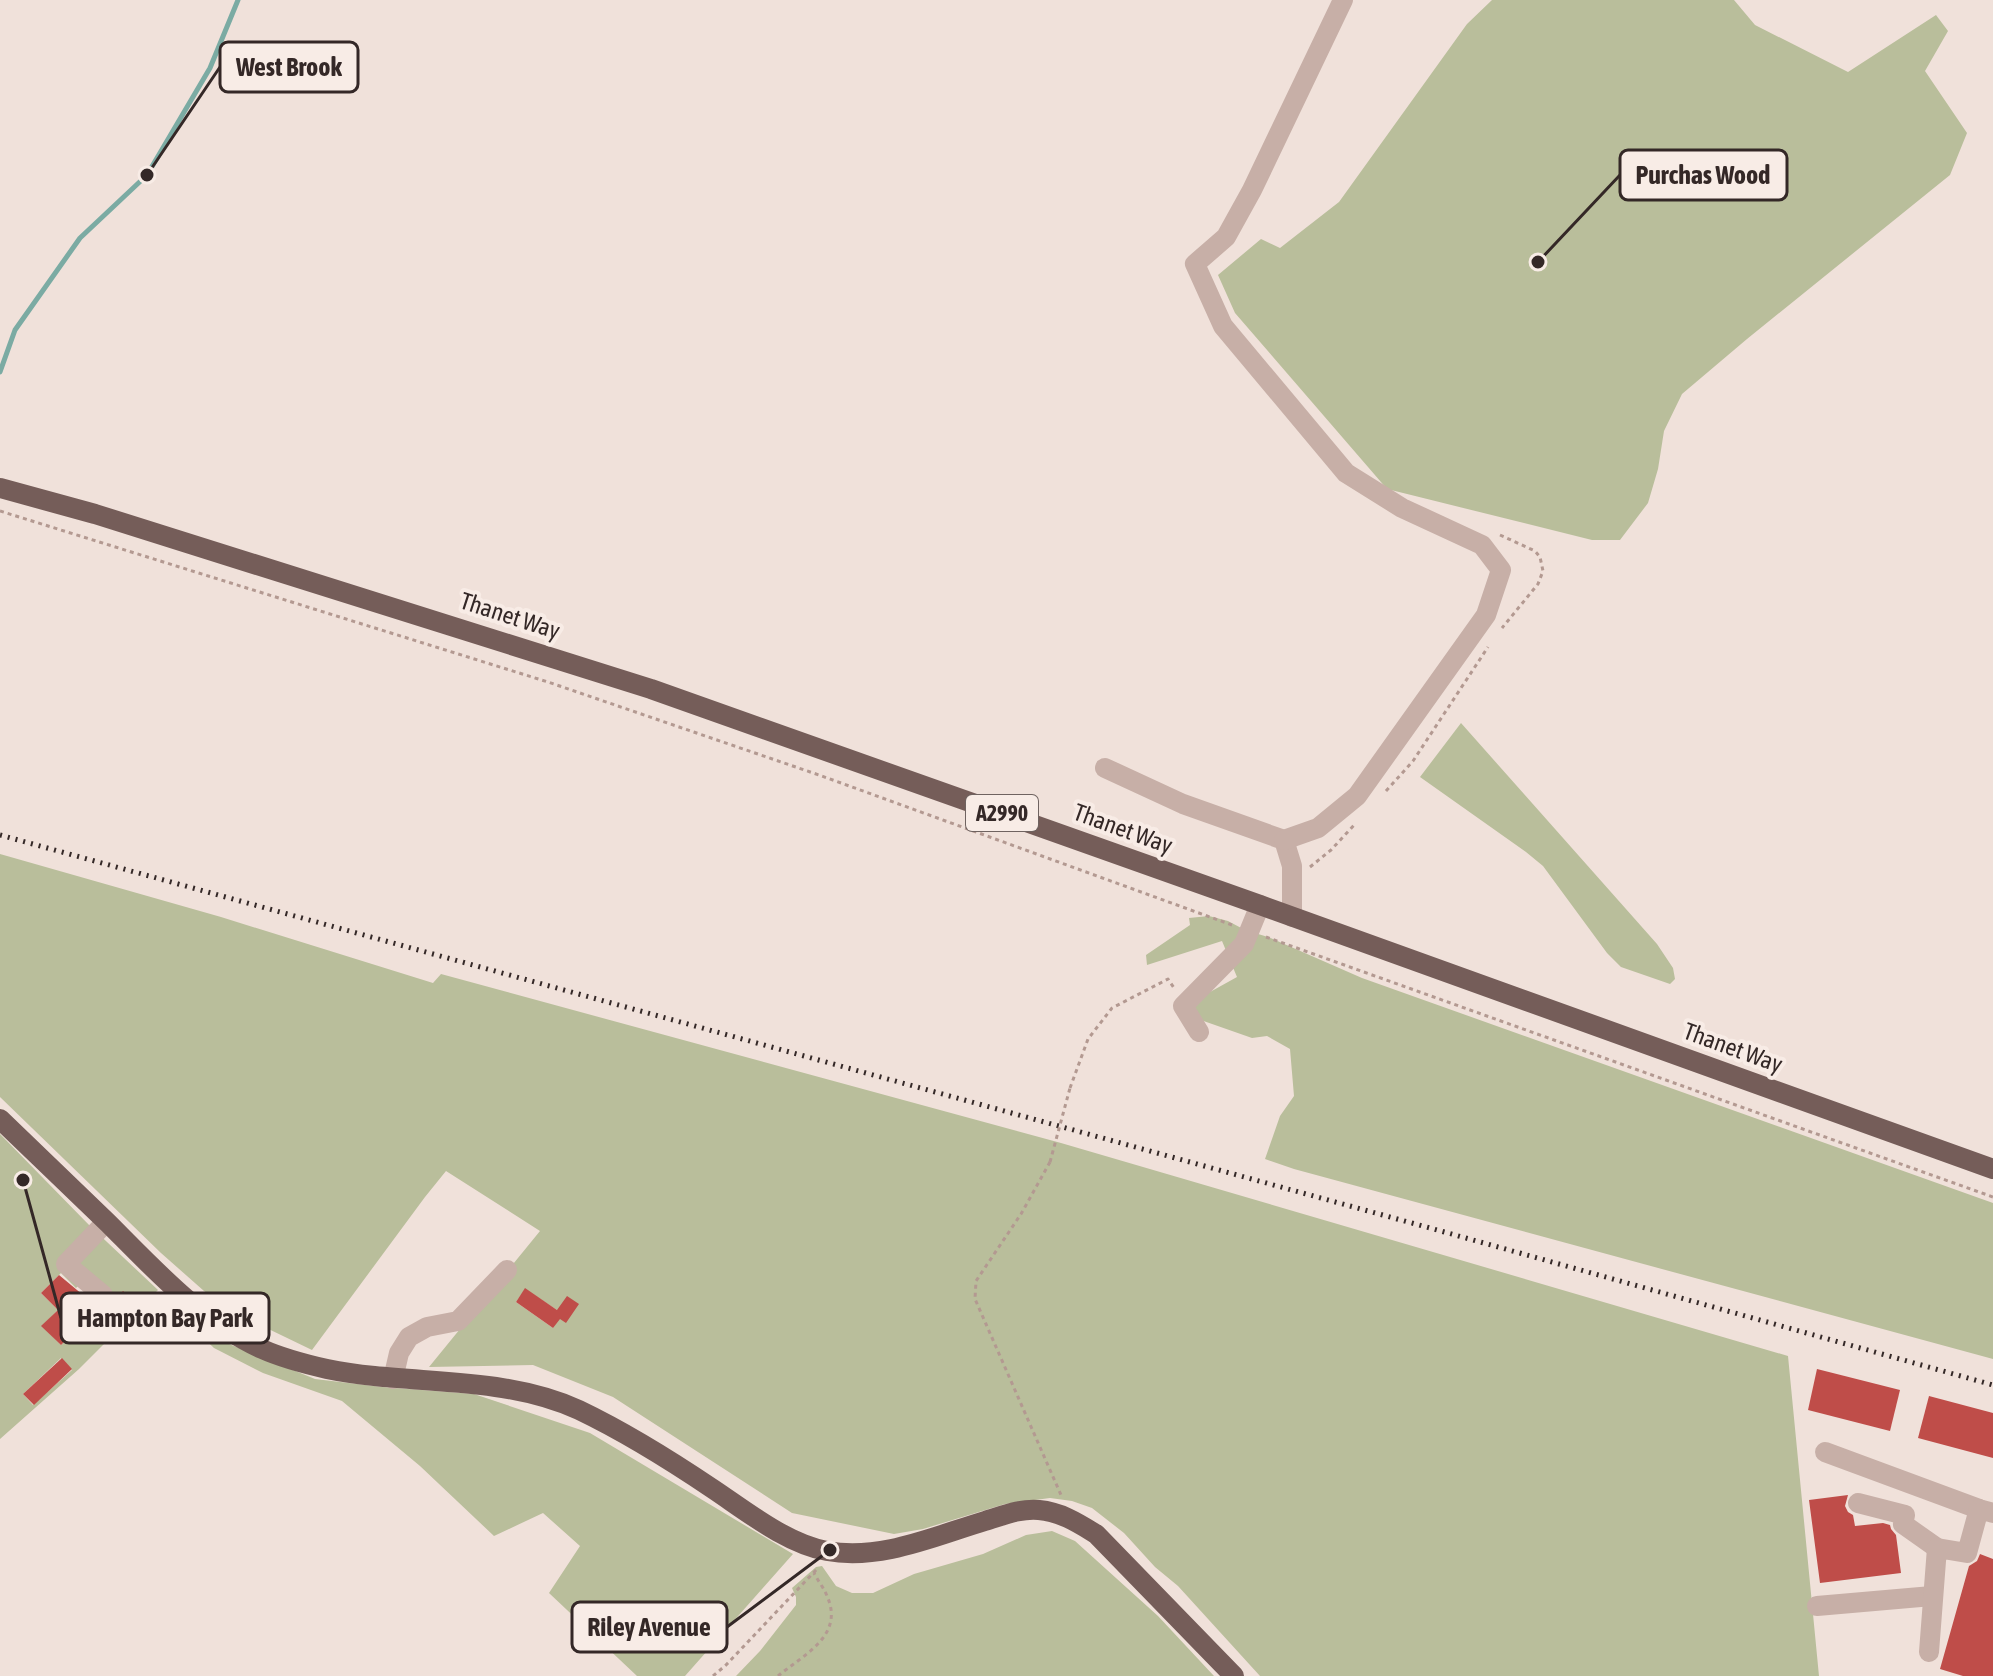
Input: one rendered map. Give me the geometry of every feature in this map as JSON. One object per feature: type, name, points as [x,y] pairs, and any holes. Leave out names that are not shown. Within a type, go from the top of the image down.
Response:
[{"type":"main road","name":"Thanet Way","points":[[0,488],[95,514],[651,689],[1993,1169]]},
{"type":"main road","points":[[0,1119],[166,1281],[236,1335],[262,1349],[327,1369],[393,1379],[492,1387],[549,1399],[577,1409],[631,1438],[773,1528],[826,1551],[863,1553],[902,1546],[1015,1511],[1037,1509],[1055,1512],[1096,1534],[1234,1676]]},
{"type":"street","points":[[1105,768],[1183,804],[1284,840],[1318,828],[1357,796],[1486,615],[1501,570],[1482,545],[1402,508],[1346,473],[1223,326],[1195,264],[1226,237],[1252,190],[1343,0]]},
{"type":"street","points":[[1284,840],[1292,866],[1292,917]]},
{"type":"street","points":[[1199,1032],[1183,1006],[1244,944],[1260,905]]},
{"type":"street","points":[[103,1295],[66,1264],[106,1222]]},
{"type":"street","points":[[393,1379],[399,1353],[409,1337],[427,1327],[458,1321],[507,1270]]},
{"type":"street","points":[[1825,1452],[1986,1511],[1967,1553],[1937,1548],[1903,1524],[1905,1515],[1858,1503]]},
{"type":"street","points":[[1929,1652],[1937,1548]]},
{"type":"street","points":[[1817,1606],[1932,1596]]},
{"type":"path","points":[[0,511],[548,682],[819,775],[1993,1197]]},
{"type":"path","points":[[1069,1517],[975,1299],[976,1281],[1021,1214],[1050,1162],[1070,1088],[1088,1039],[1112,1008],[1168,979],[1183,1006]]},
{"type":"path","points":[[713,1676],[814,1573],[826,1551]]},
{"type":"path","points":[[778,1676],[820,1643],[829,1629],[832,1619],[828,1597],[814,1573]]},
{"type":"green space","points":[[1492,0],[1734,0],[1755,25],[1848,72],[1936,15],[1948,31],[1925,71],[1967,133],[1950,175],[1682,394],[1664,431],[1648,503],[1620,540],[1592,540],[1387,489],[1235,313],[1218,275],[1261,239],[1280,248],[1339,202],[1467,24]]},
{"type":"green space","points":[[1461,723],[1657,944],[1673,968],[1675,979],[1670,984],[1621,967],[1607,953],[1543,866],[1420,777]]},
{"type":"green space","points":[[0,854],[221,917],[433,983],[441,974],[1061,1143],[1788,1356],[1819,1676],[1260,1676],[1178,1586],[1155,1567],[1124,1533],[1092,1508],[1050,1498],[1005,1504],[923,1529],[894,1534],[792,1513],[613,1397],[533,1365],[429,1367],[540,1231],[446,1171],[312,1350],[246,1318],[204,1291],[0,1097]],"holes":[[[525,1289],[557,1310],[553,1328],[516,1302]]]},
{"type":"green space","points":[[1209,916],[1268,937],[1362,978],[1993,1203],[1993,1359],[1265,1159],[1280,1116],[1294,1096],[1290,1049],[1267,1036],[1252,1038],[1195,1018],[1192,1002],[1237,977],[1222,941],[1147,965],[1146,955],[1190,925],[1189,918]]},
{"type":"green space","points":[[0,1134],[158,1290],[79,1369],[0,1439]],"holes":[[[61,1273],[76,1288],[80,1284],[104,1309],[102,1321],[84,1339],[75,1331],[61,1345],[42,1326],[58,1310],[41,1293]],[[61,1358],[72,1370],[33,1405],[23,1394]]]},
{"type":"green space","points":[[195,1330],[315,1379],[474,1394],[590,1433],[793,1554],[685,1676],[637,1676],[549,1593],[580,1546],[543,1513],[494,1536],[420,1466],[342,1401],[263,1373],[214,1348]]},
{"type":"green space","points":[[1052,1531],[1075,1541],[1158,1616],[1214,1676],[736,1676],[796,1605],[792,1588],[816,1567],[822,1566],[836,1586],[852,1593],[873,1593],[914,1574],[983,1554],[1026,1535]]},
{"type":"building","points":[[59,1275],[109,1313],[83,1339],[75,1331],[61,1345],[41,1326],[58,1310],[41,1293]]},
{"type":"building","points":[[525,1288],[557,1310],[567,1296],[579,1304],[566,1323],[560,1319],[553,1328],[516,1302]]},
{"type":"building","points":[[123,1291],[138,1305],[123,1320],[109,1307]]},
{"type":"building","points":[[62,1358],[72,1369],[34,1405],[23,1394]]},
{"type":"building","points":[[1817,1369],[1900,1390],[1890,1431],[1808,1410]]},
{"type":"building","points":[[1929,1396],[1993,1413],[1993,1458],[1918,1438]]},
{"type":"building","points":[[1848,1495],[1845,1506],[1853,1515],[1855,1526],[1890,1525],[1896,1535],[1901,1573],[1820,1583],[1809,1500]]},
{"type":"building","points":[[1980,1554],[1993,1559],[1993,1676],[1963,1676],[1940,1669],[1969,1566],[1977,1561]]},
{"type":"waterway","points":[[0,372],[15,330],[80,238],[147,175],[210,68],[238,0]]},
{"type":"railway","points":[[0,835],[1993,1385]]},
{"type":"place","name":"West Brook","points":[[147,175]]},
{"type":"place","name":"Purchas Wood","points":[[1538,262]]},
{"type":"place","name":"Hampton Bay Park","points":[[23,1180]]},
{"type":"place","name":"Riley Avenue","points":[[830,1550]]}]
